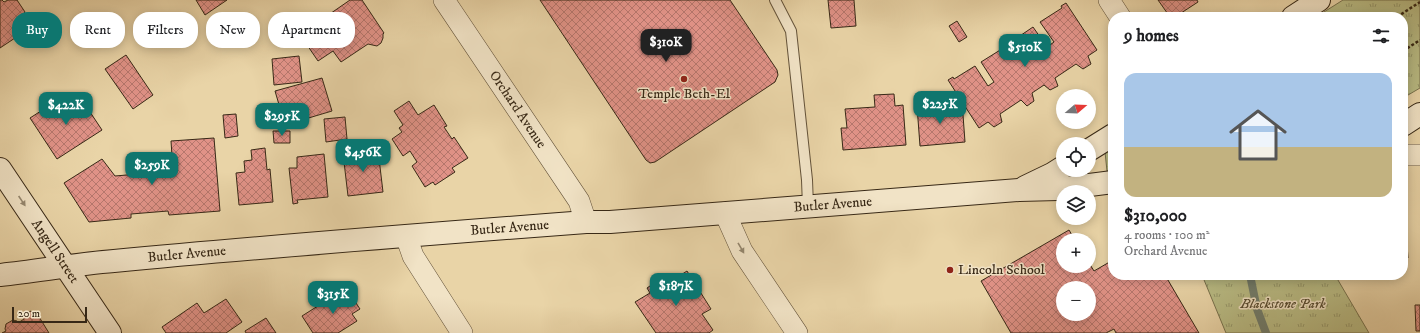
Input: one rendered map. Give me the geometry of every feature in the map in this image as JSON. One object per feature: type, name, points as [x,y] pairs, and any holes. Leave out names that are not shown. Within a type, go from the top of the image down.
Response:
[{"type":"main road","points":[[1301,12],[1319,0]]},
{"type":"main road","points":[[1408,122],[1420,114]]},
{"type":"main road","points":[[1096,146],[1108,138]]},
{"type":"main road","name":"Angell Street","points":[[0,169],[110,333]]},
{"type":"main road","points":[[1019,190],[1056,171]]},
{"type":"main road","name":"Butler Avenue","points":[[0,275],[100,262],[406,236],[586,222],[610,222],[1019,190],[1058,189],[1108,183]]},
{"type":"street","name":"Orchard Avenue","points":[[444,0],[579,201],[586,222]]},
{"type":"street","points":[[1109,0],[1117,12]]},
{"type":"street","points":[[1408,155],[1420,155]]},
{"type":"street","points":[[725,213],[742,251],[797,333]]},
{"type":"street","points":[[406,236],[413,256],[462,333]]},
{"type":"lane","points":[[777,1],[791,31],[807,180],[808,206]]},
{"type":"path","points":[[1405,12],[1420,2]]},
{"type":"path","points":[[1408,48],[1420,40]]},
{"type":"green space","points":[[1343,0],[1420,0],[1420,88],[1408,95],[1408,12],[1324,12]]},
{"type":"green space","points":[[1108,150],[1107,171],[1105,152]]},
{"type":"green space","name":"Blackstone Park","points":[[1204,280],[1338,280],[1369,333],[1226,333]]},
{"type":"building","points":[[0,0],[4,2],[8,0],[17,0],[25,12],[12,12],[12,40],[0,48]]},
{"type":"building","points":[[196,0],[227,0],[209,12],[206,12],[205,15]]},
{"type":"building","points":[[350,0],[362,0],[384,33],[381,43],[377,46],[368,44],[341,62],[333,51],[318,61],[309,48],[355,48],[355,12],[333,12]]},
{"type":"building","name":"Temple Beth-El","points":[[540,0],[730,0],[777,70],[778,75],[775,82],[655,162],[650,163],[646,160]]},
{"type":"building","points":[[828,0],[854,0],[856,26],[831,28]]},
{"type":"building","points":[[1158,0],[1197,0],[1198,2],[1183,12],[1166,12]]},
{"type":"building","points":[[1066,3],[1097,50],[1088,56],[1091,64],[1083,69],[1076,64],[1055,78],[1058,86],[1050,90],[1044,85],[1032,93],[1034,101],[1027,106],[1021,100],[1000,114],[1002,122],[994,127],[988,122],[979,128],[948,80],[953,77],[954,79],[975,66],[988,86],[994,82],[981,62],[1005,47],[1012,58],[1017,59],[1019,54],[1011,42],[1033,27],[1047,47],[1054,42],[1040,22],[1062,8],[1061,6]]},
{"type":"building","points":[[957,21],[967,37],[959,42],[949,26]]},
{"type":"building","points":[[126,55],[153,95],[133,109],[105,69]]},
{"type":"building","points":[[299,56],[302,82],[274,85],[272,59]]},
{"type":"building","points":[[322,78],[332,111],[285,125],[275,91]]},
{"type":"building","points":[[894,94],[895,106],[903,105],[906,145],[843,150],[841,128],[847,128],[845,109],[875,107],[874,95]]},
{"type":"building","points":[[80,97],[102,130],[57,159],[30,118],[58,100],[64,108]]},
{"type":"building","points":[[409,101],[418,115],[434,105],[447,126],[444,127],[452,139],[454,137],[468,158],[452,168],[455,172],[435,185],[433,182],[425,187],[412,166],[417,162],[410,151],[403,156],[392,139],[402,132],[399,128],[403,125],[394,111]]},
{"type":"building","points":[[929,103],[932,105],[955,103],[956,110],[960,110],[960,116],[963,115],[965,142],[920,146],[917,106]]},
{"type":"building","points":[[236,114],[238,136],[225,138],[223,115]]},
{"type":"building","points":[[345,117],[347,139],[326,142],[324,119]]},
{"type":"building","points":[[273,131],[290,131],[290,143],[274,143]]},
{"type":"building","points":[[214,138],[220,211],[169,215],[168,211],[131,214],[131,218],[89,222],[64,183],[102,159],[115,176],[173,171],[171,141]]},
{"type":"building","points":[[265,148],[267,170],[270,169],[273,202],[239,205],[236,173],[245,172],[244,161],[252,160],[251,150]]},
{"type":"building","points":[[378,150],[383,192],[348,196],[344,162],[349,162],[348,153]]},
{"type":"building","points":[[324,154],[328,197],[297,200],[298,203],[293,204],[289,168],[297,168],[297,157]]},
{"type":"building","points":[[1069,230],[1071,233],[1064,233]]},
{"type":"building","points":[[1056,238],[1056,273],[1096,273],[1096,270],[1108,263],[1108,280],[1168,280],[1199,333],[1116,333],[1114,329],[1106,333],[1011,333],[981,281]]},
{"type":"building","points":[[687,271],[711,309],[702,314],[713,330],[709,333],[656,333],[635,302],[650,293],[647,288],[666,275],[670,282]]},
{"type":"building","points":[[348,291],[360,309],[352,314],[357,321],[338,333],[313,333],[302,316],[340,292],[342,295]]},
{"type":"building","points":[[226,299],[242,322],[226,333],[166,333],[162,327],[197,303],[204,313]]},
{"type":"building","points":[[1415,305],[1420,305],[1420,331],[1416,331]]},
{"type":"building","points":[[31,311],[33,314],[36,312],[49,333],[2,333],[6,331],[6,324],[13,320],[17,321],[18,323],[24,319],[22,316]]},
{"type":"building","points":[[266,318],[276,333],[246,333],[245,331]]},
{"type":"waterway","points":[[1251,280],[1257,309],[1266,333]]},
{"type":"place","name":"Temple Beth-El","points":[[684,79]]},
{"type":"place","name":"Lincoln School","points":[[950,270]]}]
